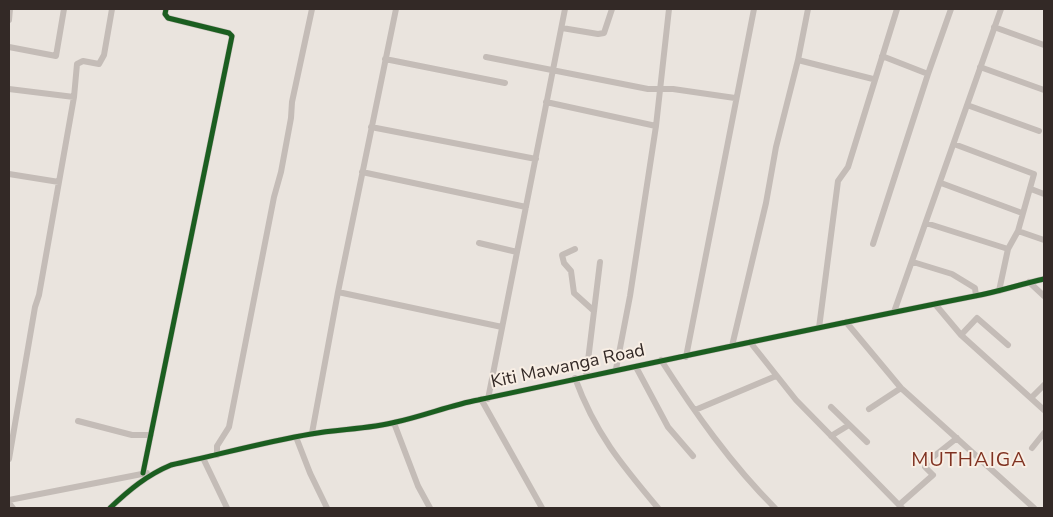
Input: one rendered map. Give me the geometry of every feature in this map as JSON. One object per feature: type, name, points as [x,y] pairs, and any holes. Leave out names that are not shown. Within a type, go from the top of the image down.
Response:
[{"type":"street","points":[[9,20],[10,9]]},
{"type":"street","points":[[9,47],[56,56],[64,9]]},
{"type":"street","points":[[9,459],[74,97],[78,64],[83,60],[99,64],[104,55],[112,9]]},
{"type":"street","points":[[143,473],[232,36],[229,32],[168,18],[165,14],[166,9]]},
{"type":"street","points":[[217,455],[216,446],[229,427],[274,197],[283,163],[292,102],[312,9]]},
{"type":"street","points":[[312,433],[338,292],[396,9]]},
{"type":"street","points":[[488,399],[565,9]]},
{"type":"street","points":[[562,28],[598,34],[604,33],[612,9]]},
{"type":"street","points":[[616,370],[627,316],[656,126],[668,9]]},
{"type":"street","points":[[686,358],[735,98],[754,9]]},
{"type":"street","points":[[732,346],[766,203],[776,147],[798,60],[808,9]]},
{"type":"street","points":[[818,328],[838,182],[848,167],[873,79],[897,9]]},
{"type":"street","points":[[873,244],[951,9]]},
{"type":"street","points":[[894,312],[1001,9]]},
{"type":"street","points":[[994,27],[1044,45]]},
{"type":"street","points":[[882,56],[928,74]]},
{"type":"street","points":[[486,57],[648,89],[735,98]]},
{"type":"street","points":[[385,59],[505,83]]},
{"type":"street","points":[[798,60],[873,79]]},
{"type":"street","points":[[980,67],[1044,90]]},
{"type":"street","points":[[9,89],[74,97]]},
{"type":"street","points":[[546,102],[656,126]]},
{"type":"street","points":[[967,105],[1039,131]]},
{"type":"street","points":[[371,127],[536,159]]},
{"type":"street","points":[[954,144],[1032,172],[1031,189],[1022,213],[1018,231],[1008,249],[999,291]]},
{"type":"street","points":[[362,172],[526,207]]},
{"type":"street","points":[[9,174],[59,182]]},
{"type":"street","points":[[941,183],[1022,213]]},
{"type":"street","points":[[1031,189],[1044,194]]},
{"type":"street","points":[[926,223],[1008,249]]},
{"type":"street","points":[[1018,231],[1044,240]]},
{"type":"street","points":[[480,243],[517,252]]},
{"type":"street","points":[[575,249],[562,255],[564,263],[571,270],[574,293],[594,311]]},
{"type":"street","points":[[586,376],[600,262]]},
{"type":"street","points":[[913,262],[952,274],[974,288],[976,296]]},
{"type":"street","name":"Kiti Mawanga Road","points":[[110,508],[138,483],[157,471],[203,458],[312,433],[394,423],[480,399],[488,399],[662,360],[686,358],[750,342],[999,291],[1044,279]]},
{"type":"street","points":[[1029,282],[1044,296]]},
{"type":"street","points":[[338,292],[502,326]]},
{"type":"street","points":[[935,304],[960,334],[1032,397],[1044,410]]},
{"type":"street","points":[[960,334],[977,318],[1008,345]]},
{"type":"street","points":[[846,322],[901,388],[1034,508]]},
{"type":"street","points":[[750,342],[776,376],[831,436],[901,507],[933,475],[925,466],[928,462],[957,438]]},
{"type":"street","points":[[662,360],[695,410],[744,477],[775,508]]},
{"type":"street","points":[[636,367],[668,426],[693,456]]},
{"type":"street","points":[[695,410],[776,376]]},
{"type":"street","points":[[575,378],[584,402],[608,446],[658,508]]},
{"type":"street","points":[[1032,397],[1044,385]]},
{"type":"street","points":[[869,410],[901,388]]},
{"type":"street","points":[[480,399],[542,508]]},
{"type":"street","points":[[831,407],[867,442]]},
{"type":"street","points":[[78,421],[132,435],[151,435]]},
{"type":"street","points":[[394,423],[418,486],[430,508]]},
{"type":"street","points":[[831,436],[849,425]]},
{"type":"street","points":[[1032,448],[1044,433]]},
{"type":"street","points":[[296,436],[310,473],[327,508]]},
{"type":"street","points":[[203,458],[227,508]]},
{"type":"street","points":[[13,508],[9,501],[157,471]]},
{"type":"street","points":[[118,500],[121,508]]},
{"type":"cycle path","points":[[143,473],[232,36],[229,33],[168,18],[165,14],[166,9]]},
{"type":"cycle path","points":[[110,508],[154,473],[171,465],[293,437],[365,428],[406,420],[468,402],[984,294],[1044,279]]},
{"type":"district","name":"MUTHAIGA","points":[[969,461]]}]
